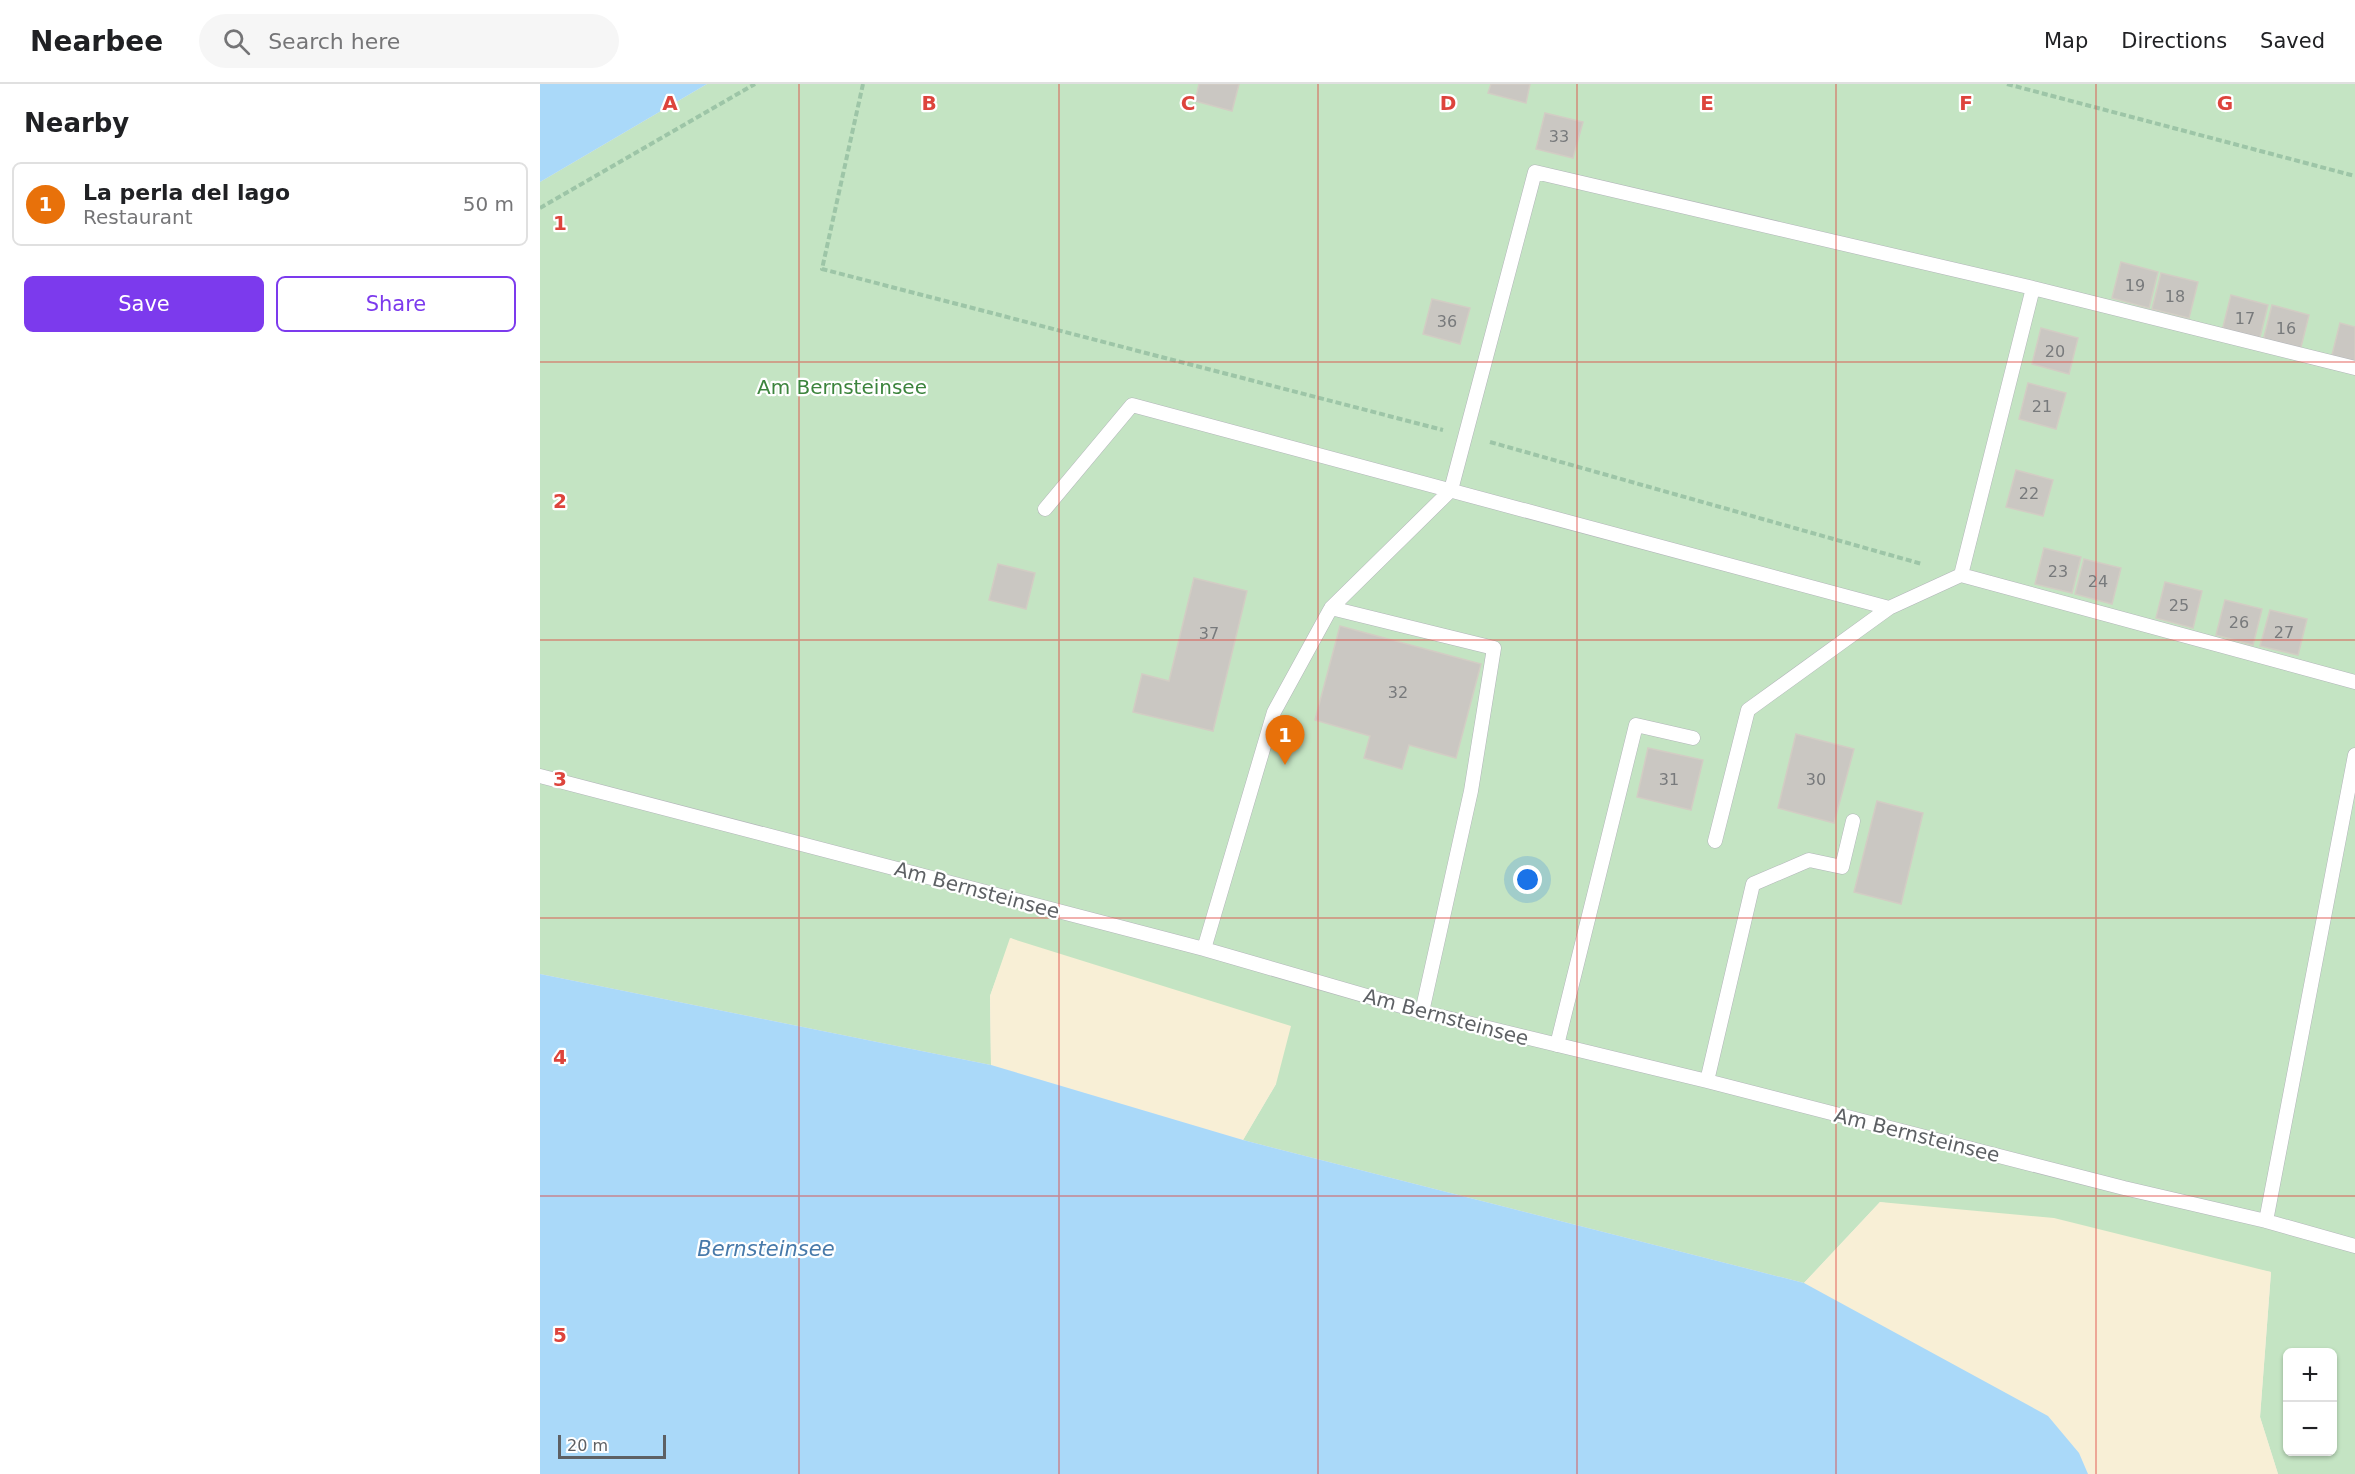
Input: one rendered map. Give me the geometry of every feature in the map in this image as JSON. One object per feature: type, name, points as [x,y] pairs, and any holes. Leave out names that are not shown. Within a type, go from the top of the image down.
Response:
[{"type":"lane","points":[[1204,949],[1274,712],[1332,608],[1451,490],[1535,172],[2033,288],[2355,368]]},
{"type":"lane","points":[[1961,574],[2033,288]]},
{"type":"lane","points":[[1045,509],[1132,405],[1889,608]]},
{"type":"lane","points":[[1715,841],[1748,710],[1889,608],[1961,574],[2355,682]]},
{"type":"lane","points":[[1332,608],[1494,648],[1471,791],[1422,1012]]},
{"type":"lane","points":[[1557,1045],[1636,725],[1693,738]]},
{"type":"lane","points":[[2266,1221],[2355,755]]},
{"type":"lane","name":"Am Bernsteinsee","points":[[540,776],[1204,949],[1422,1012],[1707,1081],[2124,1188],[2266,1221],[2355,1246]]},
{"type":"lane","points":[[1707,1081],[1754,884],[1809,860],[1842,867],[1853,821]]},
{"type":"path","points":[[540,208],[754,84]]},
{"type":"path","points":[[863,84],[822,269],[1465,435],[1961,574]]},
{"type":"path","points":[[2007,84],[2355,176]]},
{"type":"green space","name":"Am Bernsteinsee","points":[[707,84],[2355,84],[2355,1474],[2278,1474],[2260,1417],[2271,1272],[1880,1202],[1804,1283],[1243,1140],[1276,1084],[1011,938],[990,996],[991,1065],[540,974],[540,182]]},
{"type":"sand","points":[[1010,938],[1291,1026],[1276,1084],[1243,1140],[991,1065],[990,996]]},
{"type":"sand","points":[[1880,1202],[2054,1218],[2271,1272],[2260,1417],[2278,1474],[2088,1474],[2079,1453],[1804,1283]]},
{"type":"water","points":[[540,84],[707,84],[540,182]]},
{"type":"water","name":"Bernsteinsee","points":[[540,974],[991,1065],[1243,1140],[1804,1283],[2048,1416],[2079,1453],[2088,1474],[540,1474]]},
{"type":"building","points":[[1199,84],[1239,84],[1232,111],[1195,101]]},
{"type":"building","points":[[1491,84],[1530,84],[1526,103],[1488,93]]},
{"type":"building","points":[[1545,113],[1583,122],[1573,158],[1536,149]]},
{"type":"building","points":[[2121,262],[2158,272],[2149,308],[2112,298]]},
{"type":"building","points":[[2161,273],[2198,282],[2189,318],[2152,309]]},
{"type":"building","points":[[2231,295],[2268,305],[2259,341],[2222,331]]},
{"type":"building","points":[[1432,299],[1470,308],[1460,344],[1423,334]]},
{"type":"building","points":[[2272,305],[2309,315],[2300,351],[2263,341]]},
{"type":"building","points":[[2340,323],[2355,327],[2355,365],[2331,359]]},
{"type":"building","points":[[2041,328],[2078,338],[2069,374],[2032,364]]},
{"type":"building","points":[[2028,383],[2066,393],[2056,429],[2019,419]]},
{"type":"building","points":[[2016,470],[2053,480],[2043,516],[2006,507]]},
{"type":"building","points":[[2044,548],[2081,557],[2072,593],[2035,584]]},
{"type":"building","points":[[2084,559],[2121,568],[2112,604],[2075,594]]},
{"type":"building","points":[[998,564],[1035,573],[1026,609],[989,600]]},
{"type":"building","points":[[1194,578],[1247,591],[1213,731],[1133,712],[1142,674],[1169,681]]},
{"type":"building","points":[[2165,582],[2202,591],[2193,628],[2156,618]]},
{"type":"building","points":[[2225,600],[2262,609],[2253,645],[2216,635]]},
{"type":"building","points":[[2270,610],[2307,619],[2298,655],[2260,646]]},
{"type":"building","points":[[1340,626],[1481,664],[1456,758],[1409,745],[1402,769],[1364,758],[1370,736],[1315,720]]},
{"type":"building","points":[[1796,734],[1854,749],[1834,823],[1778,808]]},
{"type":"building","points":[[1648,748],[1703,760],[1691,810],[1637,797]]},
{"type":"building","points":[[1877,801],[1923,813],[1901,904],[1854,892]]},
{"type":"place","name":"La perla del lago","points":[[1285,765]]}]
